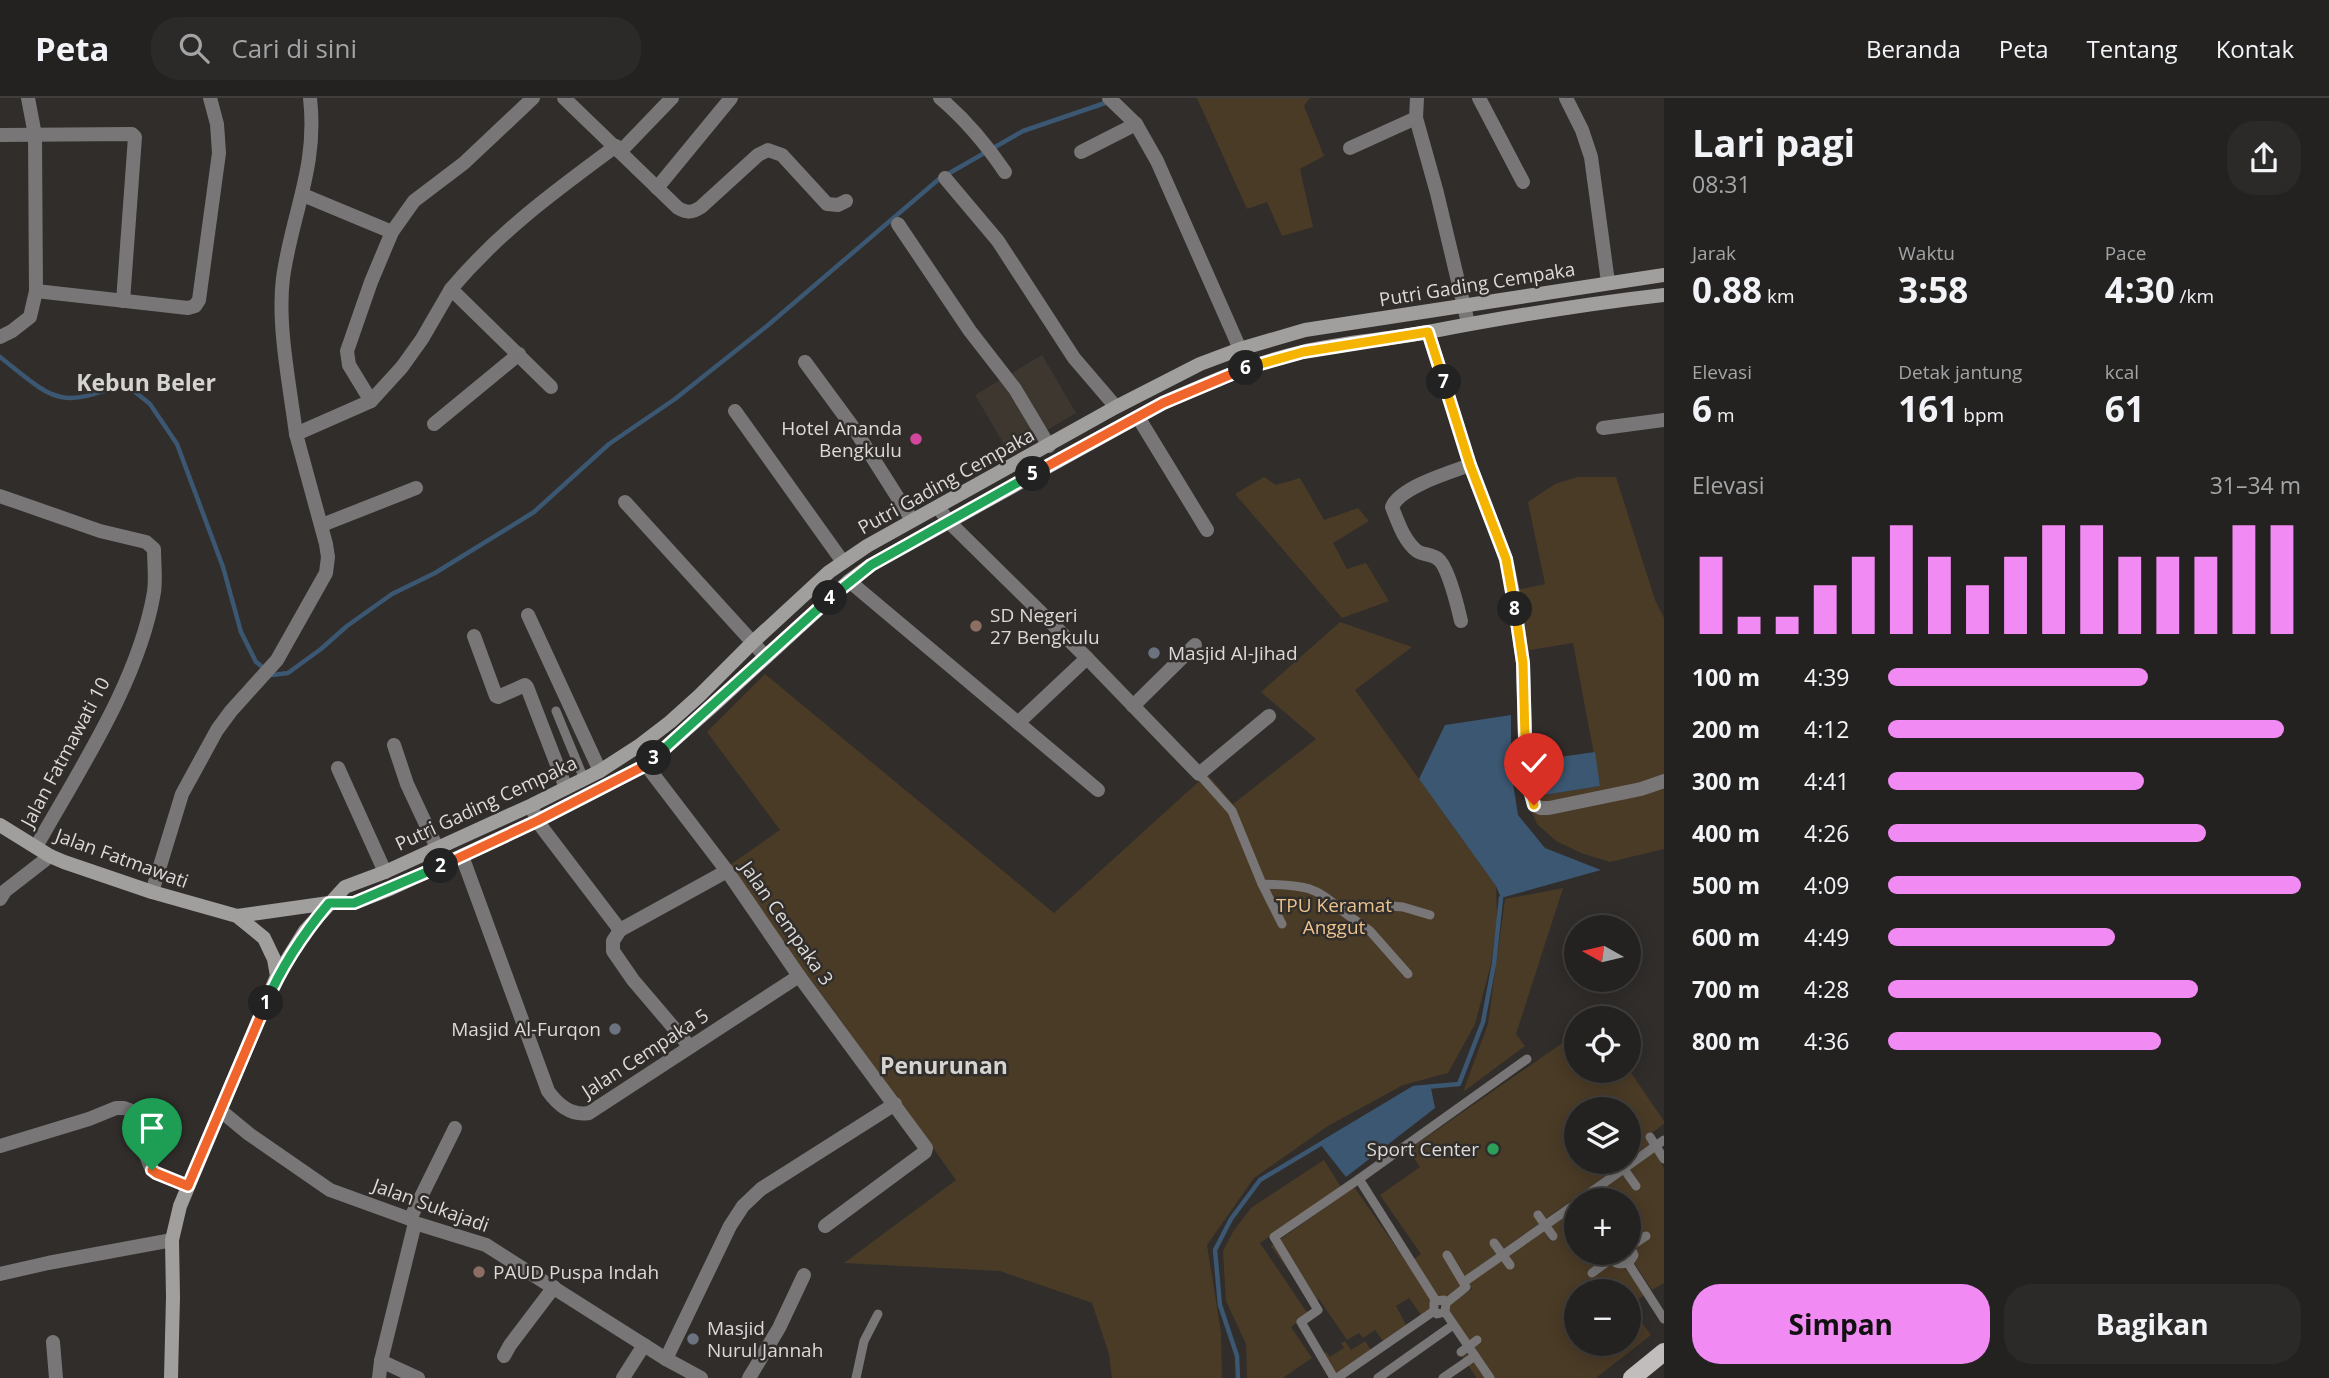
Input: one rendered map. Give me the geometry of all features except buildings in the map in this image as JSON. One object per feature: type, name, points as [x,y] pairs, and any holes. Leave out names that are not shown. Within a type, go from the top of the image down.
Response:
[{"type":"main road","points":[[1632,1378],[1664,1352]]},
{"type":"street","points":[[6,334],[30,317],[36,291],[35,135],[28,98]]},
{"type":"street","points":[[36,291],[188,308],[195,306],[199,300],[219,153],[217,124],[210,98]]},
{"type":"street","points":[[152,892],[182,794],[231,711],[277,660],[326,573],[328,557],[322,525],[296,434],[282,300],[287,256],[303,195],[312,144],[310,98]]},
{"type":"street","points":[[371,401],[349,365],[347,351],[392,232],[414,201],[464,163],[533,98]]},
{"type":"street","points":[[564,98],[684,212],[695,211],[758,155],[768,150],[782,155],[827,204],[838,205],[846,201]]},
{"type":"street","points":[[296,434],[371,401],[402,367],[451,289],[488,248],[542,200],[618,149],[672,98]]},
{"type":"street","points":[[657,188],[731,98]]},
{"type":"street","points":[[940,98],[957,112],[1005,172]]},
{"type":"street","points":[[1109,98],[1131,119],[1157,161],[1240,349]]},
{"type":"street","points":[[1417,98],[1416,118],[1437,192],[1468,323]]},
{"type":"street","points":[[1479,98],[1523,182]]},
{"type":"street","points":[[1566,98],[1582,130],[1591,157],[1608,282]]},
{"type":"street","points":[[1350,148],[1416,118]]},
{"type":"street","points":[[1081,152],[1131,119]]},
{"type":"street","points":[[0,135],[132,134],[135,137],[122,301]]},
{"type":"street","points":[[945,178],[998,241],[1074,358],[1115,407]]},
{"type":"street","points":[[303,195],[392,232]]},
{"type":"street","points":[[898,224],[970,331],[1014,389],[1049,446]]},
{"type":"street","name":"Putri Gading Cempaka","points":[[171,1378],[172,1240],[188,1186],[277,976],[299,940],[345,887],[385,872],[600,771],[670,722],[754,641],[843,562],[912,520],[1115,407],[1200,364],[1305,330],[1664,275]]},
{"type":"street","points":[[451,289],[551,387]]},
{"type":"street","name":"Putri Gading Cempaka","points":[[237,916],[329,903],[354,903],[537,821],[646,765],[849,581],[871,565],[1163,403],[1210,382],[1303,352],[1468,323],[1664,295]]},
{"type":"street","points":[[1428,332],[1470,465],[1506,559],[1523,663],[1526,775],[1534,805],[1549,808],[1641,789],[1664,781]]},
{"type":"street","points":[[434,424],[519,355]]},
{"type":"street","points":[[805,362],[855,430],[912,520]]},
{"type":"street","points":[[735,411],[843,562]]},
{"type":"street","points":[[1138,418],[1207,530]]},
{"type":"street","points":[[1603,428],[1664,420]]},
{"type":"street","points":[[1461,621],[1452,588],[1441,563],[1437,558],[1420,553],[1412,546],[1392,507],[1395,500],[1404,494],[1470,465]]},
{"type":"street","points":[[322,525],[416,488]]},
{"type":"street","name":"Jalan Fatmawati 10","points":[[0,496],[100,531],[146,541],[154,549],[152,602],[124,684],[103,728],[36,847]]},
{"type":"street","points":[[625,502],[766,657]]},
{"type":"street","points":[[938,507],[949,522],[1087,658],[1199,774],[1269,716]]},
{"type":"street","points":[[849,581],[1098,790]]},
{"type":"street","points":[[528,615],[600,771]]},
{"type":"street","points":[[474,636],[496,696],[525,685],[527,687],[566,788]]},
{"type":"street","points":[[1133,706],[1195,645]]},
{"type":"street","points":[[1018,723],[1087,658]]},
{"type":"street","points":[[394,745],[407,784],[437,848]]},
{"type":"street","name":"Jalan Cempaka 3","points":[[646,765],[727,871],[799,976],[926,1148],[925,1153],[825,1226]]},
{"type":"street","points":[[338,768],[385,872]]},
{"type":"street","points":[[532,805],[537,821],[621,930]]},
{"type":"street","name":"Jalan Fatmawati","points":[[0,825],[50,856],[152,892],[237,916]]},
{"type":"street","points":[[0,899],[5,891],[50,856]]},
{"type":"street","name":"Jalan Cempaka 5","points":[[462,856],[548,1091],[567,1110],[580,1115],[589,1113],[799,976]]},
{"type":"street","points":[[690,1047],[633,980],[613,951],[613,941],[621,930],[727,871]]},
{"type":"street","points":[[237,916],[264,938],[274,959],[277,976]]},
{"type":"street","points":[[666,1359],[730,1226],[752,1196],[895,1104]]},
{"type":"street","points":[[0,1146],[116,1108],[124,1108],[132,1111],[152,1170],[188,1186]]},
{"type":"street","name":"Jalan Sukajadi","points":[[221,1111],[249,1134],[330,1190],[486,1245],[666,1359],[701,1378]]},
{"type":"street","points":[[379,1378],[412,1221],[455,1128]]},
{"type":"street","points":[[0,1274],[172,1240]]},
{"type":"street","points":[[749,1378],[779,1328],[804,1275]]},
{"type":"street","points":[[504,1356],[554,1287]]},
{"type":"street","points":[[53,1342],[56,1378]]},
{"type":"street","points":[[623,1378],[644,1345]]},
{"type":"street","points":[[381,1361],[418,1378]]},
{"type":"lane","points":[[556,712],[584,779]]},
{"type":"lane","points":[[1199,774],[1232,811],[1262,884],[1282,924]]},
{"type":"lane","points":[[1262,884],[1300,886],[1313,889],[1327,897],[1370,932],[1408,974]]},
{"type":"lane","points":[[1341,910],[1391,906],[1430,915]]},
{"type":"lane","points":[[1447,1255],[1464,1282],[1465,1290],[1335,1378],[1301,1322],[1318,1310],[1274,1237],[1527,1059]]},
{"type":"lane","points":[[1641,1150],[1652,1142],[1664,1140]]},
{"type":"lane","points":[[1652,1142],[1664,1159]]},
{"type":"lane","points":[[1595,1188],[1611,1174]]},
{"type":"lane","points":[[1627,1174],[1636,1186]]},
{"type":"lane","points":[[1359,1179],[1453,1325],[1465,1349],[1475,1356],[1490,1378]]},
{"type":"lane","points":[[1464,1282],[1564,1212]]},
{"type":"lane","points":[[1538,1215],[1553,1236]]},
{"type":"lane","points":[[1641,1239],[1646,1236]]},
{"type":"lane","points":[[1494,1243],[1510,1265]]},
{"type":"lane","points":[[1592,1273],[1601,1265]]},
{"type":"lane","points":[[1629,1265],[1664,1319]]},
{"type":"lane","points":[[856,1378],[864,1341],[878,1314]]},
{"type":"lane","points":[[1378,1378],[1453,1325]]},
{"type":"lane","points":[[1465,1349],[1477,1339]]},
{"type":"lane","points":[[1443,1378],[1475,1356]]},
{"type":"shaded area","points":[[1042,355],[1076,413],[1009,453],[975,395]]},
{"type":"green space","points":[[1197,98],[1310,98],[1304,106],[1324,156],[1300,169],[1313,227],[1282,236],[1267,202],[1247,209]]},
{"type":"green space","points":[[1264,477],[1276,485],[1300,478],[1324,520],[1358,508],[1369,521],[1333,543],[1347,569],[1366,563],[1389,601],[1342,618],[1235,494]]},
{"type":"green space","points":[[1578,477],[1616,477],[1655,600],[1664,618],[1664,849],[1610,862],[1581,853],[1556,841],[1537,824],[1526,798],[1600,786],[1573,643],[1524,651],[1517,590],[1545,584],[1528,502],[1555,484]]},
{"type":"green space","name":"TPU Keramat Anggut","points":[[1340,622],[1412,647],[1355,690],[1496,886],[1497,919],[1491,964],[1475,1024],[1448,1073],[1403,1085],[1328,1126],[1254,1178],[1207,1245],[1221,1332],[1222,1378],[1112,1378],[1109,1354],[1092,1303],[1000,1271],[844,1263],[956,1180],[727,867],[780,830],[707,732],[765,674],[1054,913],[1207,774],[1233,804],[1316,739],[1261,692]]},
{"type":"green space","points":[[1563,888],[1516,1034],[1525,1046],[1463,1092],[1488,1024],[1505,899]]},
{"type":"green space","name":"Sport Center","points":[[1564,1042],[1564,1083],[1638,1083],[1664,1121],[1664,1124],[1645,1138],[1650,1146],[1641,1152],[1641,1097],[1564,1097],[1564,1174],[1609,1174],[1589,1188],[1564,1188],[1564,1206],[1465,1276],[1449,1252],[1443,1255],[1463,1287],[1447,1299],[1436,1296],[1413,1260],[1421,1254],[1380,1195],[1420,1167],[1408,1150]]},
{"type":"green space","points":[[1654,1151],[1664,1168],[1664,1283],[1652,1290],[1635,1265],[1641,1265],[1641,1188],[1637,1188],[1639,1187],[1632,1174],[1641,1174],[1641,1160]]},
{"type":"green space","points":[[1324,1160],[1341,1187],[1260,1243],[1308,1314],[1291,1327],[1312,1358],[1283,1378],[1247,1378],[1246,1344],[1226,1301],[1223,1251],[1234,1230],[1252,1207]]},
{"type":"green space","points":[[1622,1174],[1632,1188],[1601,1188]]},
{"type":"green space","points":[[1354,1187],[1433,1300],[1431,1309],[1421,1315],[1409,1298],[1396,1306],[1406,1325],[1383,1341],[1375,1330],[1363,1338],[1359,1333],[1347,1340],[1319,1299],[1312,1303],[1271,1246]]},
{"type":"green space","points":[[1564,1214],[1564,1265],[1596,1265],[1587,1271],[1592,1278],[1610,1265],[1626,1269],[1633,1279],[1564,1279],[1564,1356],[1624,1356],[1596,1378],[1477,1378],[1462,1357],[1482,1342],[1477,1335],[1468,1341],[1449,1313],[1450,1303],[1472,1289],[1469,1282],[1500,1258],[1508,1269],[1511,1268],[1506,1254],[1543,1229],[1550,1241],[1554,1239],[1549,1225]]},
{"type":"green space","points":[[1641,1321],[1651,1335],[1641,1343]]},
{"type":"green space","points":[[1345,1341],[1351,1350],[1365,1341],[1371,1350],[1332,1376],[1320,1357],[1326,1352],[1330,1357],[1344,1348],[1341,1343]]},
{"type":"water","points":[[1511,715],[1511,771],[1518,815],[1545,848],[1601,870],[1501,898],[1496,886],[1419,779],[1445,725]]},
{"type":"water","points":[[1595,752],[1600,786],[1544,795],[1538,760]]},
{"type":"water","points":[[1414,1088],[1431,1088],[1435,1108],[1346,1177],[1320,1144]]},
{"type":"waterway","points":[[0,357],[45,391],[57,396],[84,397],[124,383],[150,404],[177,444],[223,567],[241,632],[256,662],[273,675],[288,673],[392,594],[435,573],[534,512],[609,444],[675,399],[767,326],[939,179],[1023,131],[1108,102]]},
{"type":"waterway","points":[[1238,1378],[1237,1356],[1220,1305],[1215,1250],[1231,1219],[1260,1180],[1414,1088],[1459,1084],[1483,1022],[1494,964],[1501,898]]},
{"type":"place","name":"Hotel Ananda Bengkulu","points":[[916,439]]},
{"type":"place","name":"SD Negeri 27 Bengkulu","points":[[976,626]]},
{"type":"place","name":"Masjid Al-Jihad","points":[[1154,653]]},
{"type":"place","name":"Masjid Al-Furqon","points":[[615,1029]]},
{"type":"place","name":"Sport Center","points":[[1493,1149]]},
{"type":"place","name":"PAUD Puspa Indah","points":[[479,1272]]},
{"type":"place","name":"Masjid Nurul Jannah","points":[[693,1339]]},
{"type":"district","name":"Kebun Beler","points":[[146,383]]},
{"type":"district","name":"Penurunan","points":[[944,1066]]},
{"type":"route","points":[[152,1170],[188,1186],[277,976],[305,931],[329,903],[354,903],[390,889],[537,821],[646,765],[849,581],[871,565],[1163,403],[1233,373],[1303,352],[1428,332],[1470,465],[1506,559],[1523,663],[1526,775],[1534,805]]}]
